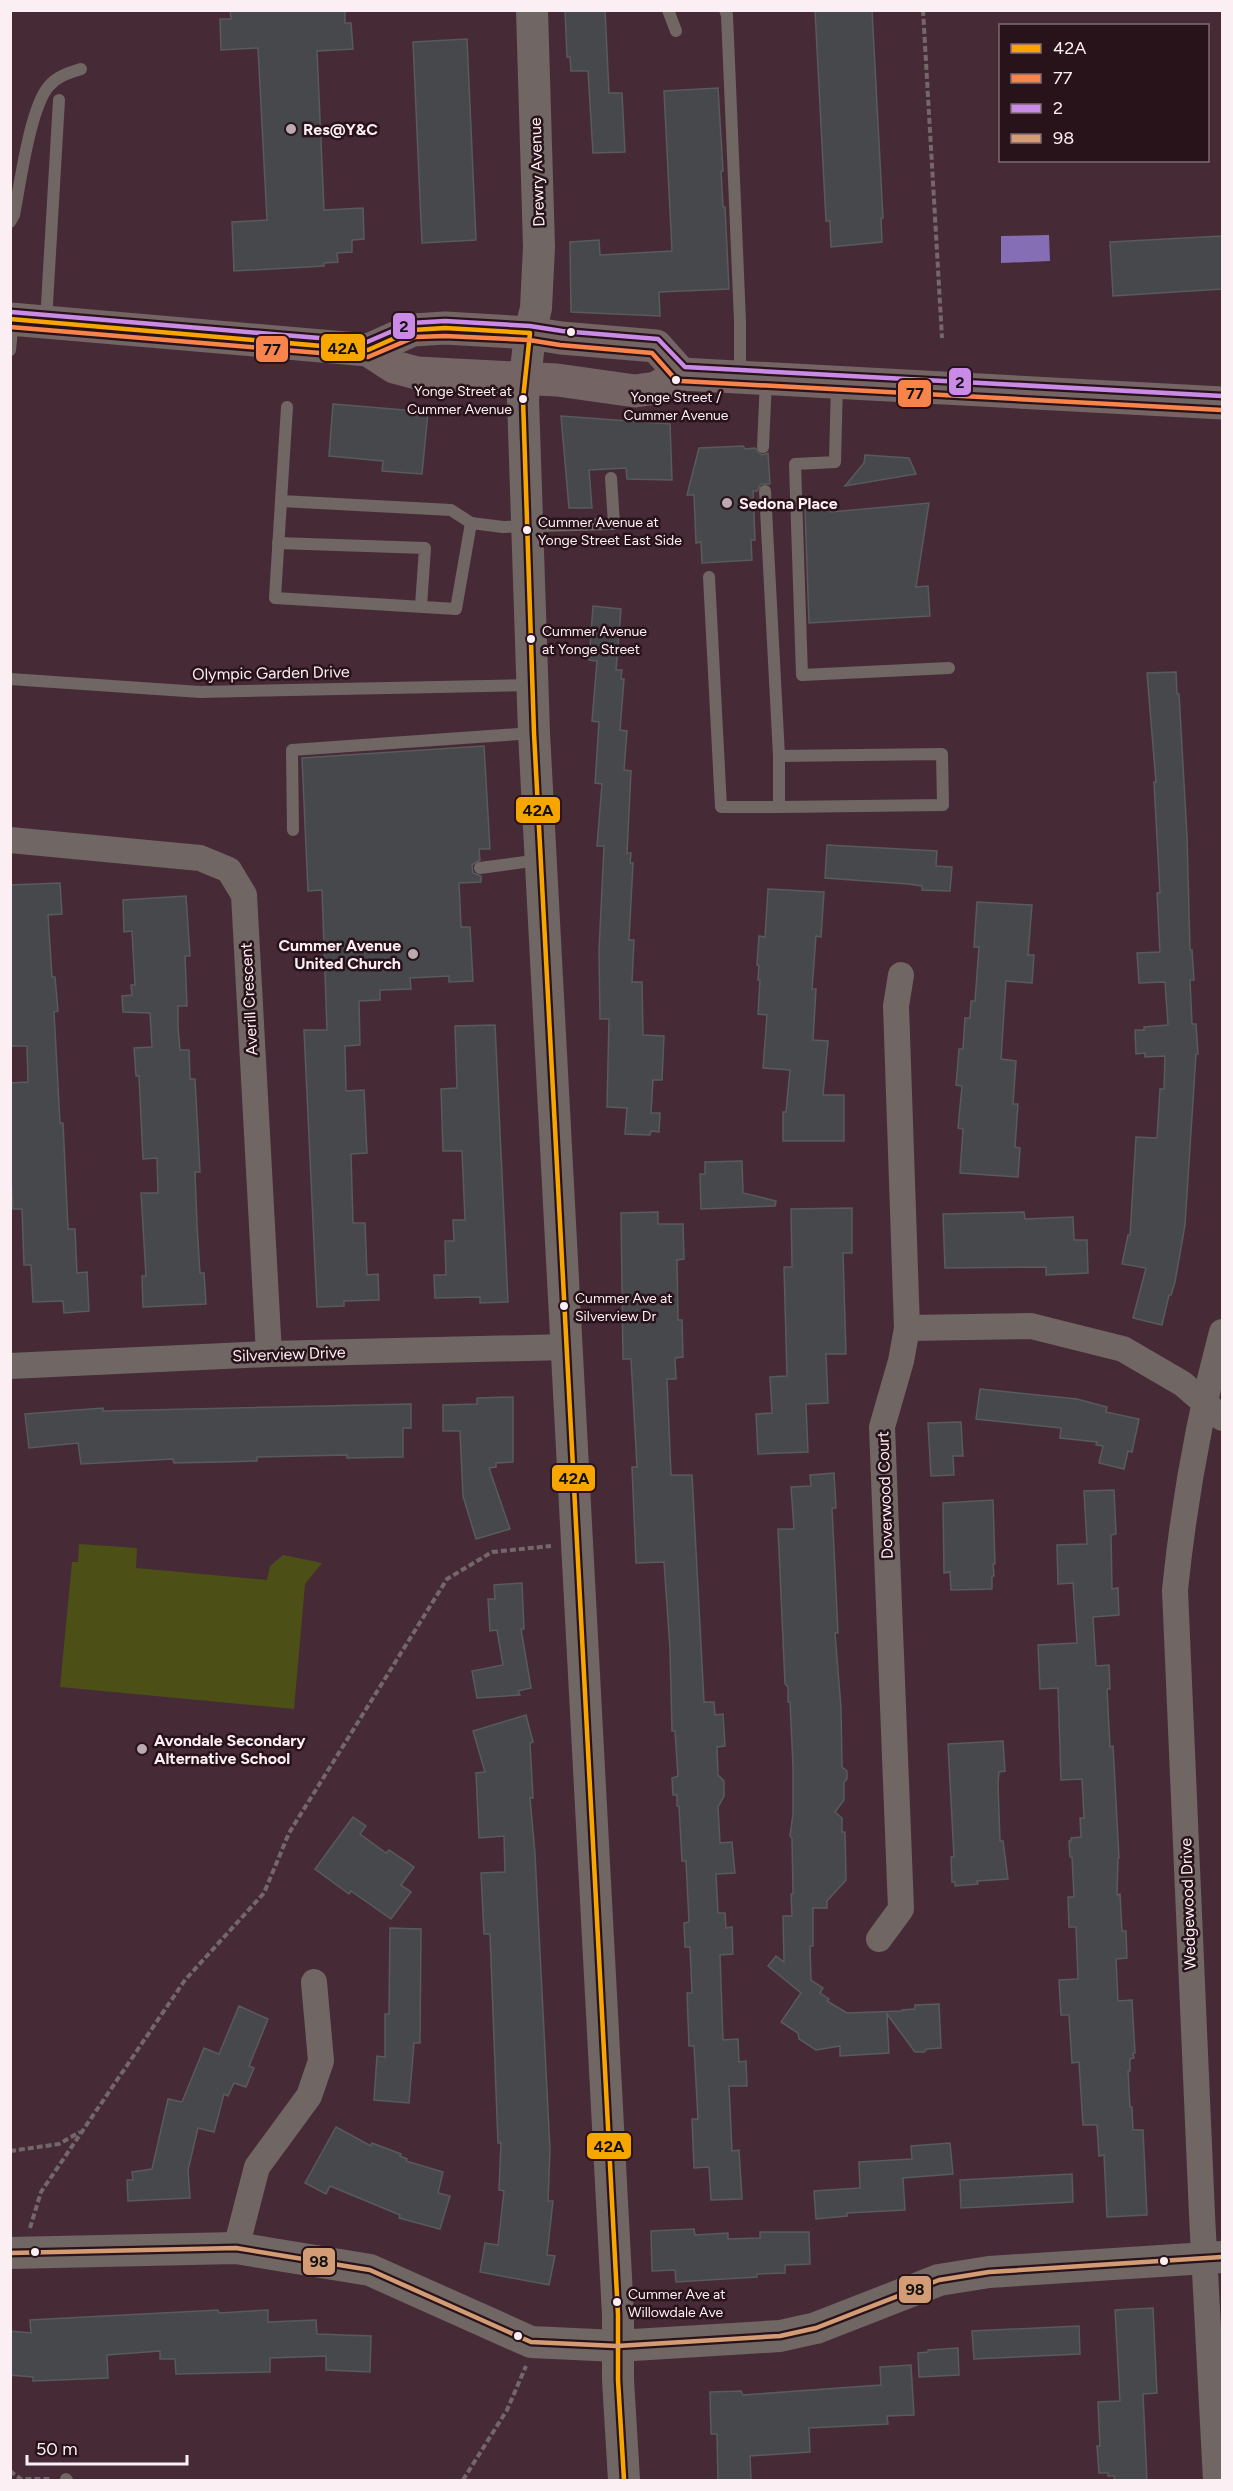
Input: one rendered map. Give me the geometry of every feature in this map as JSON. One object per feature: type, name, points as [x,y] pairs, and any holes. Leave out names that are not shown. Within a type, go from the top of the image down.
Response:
[{"type":"main road","points":[[11,330],[46,322],[368,350],[394,367],[417,373],[557,380],[635,391],[656,388],[681,374],[1222,403]]},
{"type":"main road","points":[[368,350],[414,330],[445,328],[530,333],[656,346],[681,374]]},
{"type":"street","name":"Drewry Avenue","points":[[531,10],[539,247],[536,308],[530,333],[523,399],[532,685],[618,2314],[617,2346],[624,2481]]},
{"type":"street","name":"Averill Crescent","points":[[10,840],[200,858],[228,870],[244,895],[269,1354]]},
{"type":"street","name":"Doverwood Court","points":[[879,1939],[902,1909],[882,1427],[901,1361],[906,1328],[896,1006],[901,975]]},
{"type":"street","points":[[906,1328],[1031,1326],[1123,1349],[1183,1384],[1222,1419]]},
{"type":"street","name":"Wedgewood Drive","points":[[1216,2481],[1214,2258],[1175,1590],[1182,1522],[1204,1401],[1222,1332]]},
{"type":"street","name":"Silverview Drive","points":[[10,1366],[269,1354],[567,1347]]},
{"type":"street","points":[[236,2248],[257,2167],[309,2096],[321,2061],[314,1982]]},
{"type":"street","points":[[16,2253],[236,2248],[370,2270],[531,2342],[617,2346],[780,2336],[816,2328],[939,2280],[989,2271],[1214,2258]]},
{"type":"lane","points":[[668,10],[676,31]]},
{"type":"lane","points":[[725,10],[739,298],[763,447]]},
{"type":"lane","points":[[10,222],[14,215],[37,112],[47,88],[57,77],[81,69]]},
{"type":"lane","points":[[46,322],[59,100]]},
{"type":"lane","points":[[837,382],[835,462],[795,464],[802,675],[949,668]]},
{"type":"lane","points":[[287,407],[274,598],[456,609],[471,523]]},
{"type":"lane","points":[[281,501],[451,510],[471,523],[528,527],[614,524],[611,478]]},
{"type":"lane","points":[[765,490],[779,756],[779,807]]},
{"type":"lane","points":[[278,543],[425,548],[421,606]]},
{"type":"lane","points":[[709,577],[721,807],[943,806],[942,754],[779,756]]},
{"type":"lane","name":"Olympic Garden Drive","points":[[10,679],[200,692],[532,685]]},
{"type":"lane","points":[[293,830],[292,750],[534,733]]},
{"type":"lane","points":[[480,868],[541,860]]},
{"type":"path","points":[[923,10],[942,338]]},
{"type":"path","points":[[16,2253],[41,2192],[80,2131],[185,1980],[264,1893],[290,1833],[447,1579],[492,1552],[551,1546]]},
{"type":"path","points":[[11,2153],[59,2144],[80,2131]]},
{"type":"path","points":[[463,2481],[507,2410],[525,2372],[531,2342]]},
{"type":"path","points":[[10,2471],[21,2479],[67,2480]]},
{"type":"green space","points":[[79,1544],[137,1548],[136,1568],[267,1580],[270,1566],[283,1555],[322,1563],[305,1584],[294,1709],[60,1687],[72,1562],[78,1562]]},
{"type":"shaded area","points":[[1049,235],[1050,261],[1001,263],[1001,236]]},
{"type":"building","name":"Res@Y&C","points":[[230,10],[345,10],[345,23],[351,23],[353,49],[317,51],[324,210],[363,208],[364,239],[352,240],[352,252],[337,253],[338,262],[324,263],[324,266],[234,271],[232,222],[267,220],[258,48],[221,50],[220,19],[231,19]]},
{"type":"building","points":[[565,10],[605,10],[609,93],[622,93],[625,152],[593,153],[588,71],[571,71],[570,57],[567,57]]},
{"type":"building","points":[[815,10],[872,10],[883,218],[881,218],[882,242],[831,247],[830,221],[826,221]]},
{"type":"building","points":[[467,39],[476,240],[422,243],[413,42]]},
{"type":"building","points":[[718,88],[729,289],[659,292],[660,316],[571,312],[570,242],[599,240],[600,255],[672,251],[664,91]]},
{"type":"building","points":[[1222,236],[1222,289],[1113,296],[1110,242]]},
{"type":"building","points":[[333,404],[428,412],[422,474],[382,471],[383,461],[329,456]]},
{"type":"building","points":[[561,416],[670,424],[672,480],[627,479],[626,468],[589,470],[592,508],[569,508]]},
{"type":"building","name":"Sedona Place","points":[[743,446],[745,449],[755,448],[762,455],[768,453],[770,484],[761,484],[757,491],[753,491],[755,540],[751,540],[752,560],[702,563],[701,542],[696,543],[694,495],[687,495],[699,448]]},
{"type":"building","points":[[865,455],[909,458],[916,474],[845,486],[864,463]]},
{"type":"building","points":[[929,503],[916,587],[928,586],[930,616],[809,623],[805,510],[830,508],[831,512]]},
{"type":"building","points":[[593,606],[621,609],[616,670],[622,670],[621,679],[624,679],[620,730],[627,731],[624,770],[631,771],[627,853],[631,853],[630,863],[633,863],[629,940],[634,940],[632,982],[642,982],[643,1035],[664,1036],[662,1080],[653,1080],[651,1113],[660,1113],[659,1132],[651,1131],[650,1135],[625,1134],[627,1108],[607,1107],[609,1019],[600,1019],[599,951],[604,846],[597,846],[602,784],[595,783],[599,722],[592,721],[597,661],[589,660]]},
{"type":"building","points":[[1176,672],[1187,836],[1190,950],[1192,950],[1194,980],[1190,980],[1192,1024],[1196,1024],[1198,1054],[1196,1054],[1185,1225],[1175,1282],[1171,1295],[1169,1295],[1162,1325],[1133,1318],[1146,1268],[1122,1264],[1128,1235],[1130,1235],[1136,1137],[1157,1138],[1160,1089],[1164,1089],[1165,1056],[1145,1057],[1145,1053],[1136,1054],[1135,1030],[1168,1025],[1165,982],[1139,983],[1137,953],[1160,952],[1157,893],[1160,893],[1154,782],[1156,782],[1147,673]]},
{"type":"building","points":[[484,746],[490,849],[479,849],[480,860],[472,865],[473,873],[481,876],[481,882],[459,883],[461,927],[470,927],[473,981],[449,982],[449,976],[410,978],[411,989],[380,990],[380,1000],[359,1001],[360,1045],[345,1046],[346,1091],[364,1090],[367,1153],[351,1154],[353,1223],[365,1223],[367,1275],[378,1274],[379,1300],[344,1301],[344,1306],[317,1307],[304,1030],[327,1030],[322,890],[308,891],[302,758]]},
{"type":"building","points":[[827,845],[937,851],[936,866],[952,867],[950,891],[922,890],[922,886],[908,884],[825,878]]},
{"type":"building","points":[[60,883],[62,914],[48,915],[52,977],[55,977],[58,1011],[54,1012],[60,1123],[63,1123],[68,1229],[75,1229],[77,1273],[87,1272],[89,1311],[64,1313],[63,1301],[33,1302],[31,1265],[24,1265],[22,1209],[13,1209],[10,1163],[10,1083],[28,1082],[27,1046],[10,1046],[10,885]]},
{"type":"building","points":[[768,889],[824,892],[821,937],[816,936],[812,989],[816,989],[813,1040],[828,1041],[823,1095],[844,1095],[844,1141],[783,1141],[783,1112],[786,1112],[790,1070],[763,1068],[767,1015],[758,1014],[759,936],[765,937]]},
{"type":"building","points":[[186,896],[190,956],[185,956],[187,1006],[178,1006],[178,1027],[180,1050],[189,1050],[190,1079],[195,1079],[200,1172],[195,1172],[197,1225],[200,1273],[204,1273],[206,1304],[143,1307],[142,1276],[146,1276],[141,1193],[158,1193],[157,1158],[143,1159],[139,1076],[136,1076],[134,1048],[152,1047],[150,1013],[123,1012],[122,996],[132,995],[131,985],[135,985],[132,931],[124,932],[123,900]]},
{"type":"building","points":[[977,902],[1032,905],[1028,955],[1034,955],[1032,983],[1006,981],[1001,1059],[1016,1061],[1013,1104],[1018,1104],[1015,1147],[1020,1148],[1018,1177],[960,1173],[963,1129],[958,1128],[962,1086],[956,1085],[959,1049],[963,1049],[965,1018],[970,1018],[971,1001],[975,1001],[979,947],[974,947]]},
{"type":"building","points":[[495,1025],[508,1302],[480,1303],[480,1297],[435,1298],[434,1275],[446,1275],[445,1241],[454,1241],[453,1220],[465,1220],[462,1151],[443,1151],[441,1089],[457,1088],[455,1026]]},
{"type":"building","points":[[742,1161],[743,1193],[776,1201],[775,1206],[701,1209],[700,1174],[705,1174],[705,1162]]},
{"type":"building","points":[[852,1208],[852,1253],[843,1253],[846,1354],[826,1354],[828,1403],[806,1404],[808,1452],[758,1454],[756,1414],[772,1413],[770,1377],[787,1376],[784,1267],[792,1267],[791,1209]]},
{"type":"building","points":[[658,1212],[658,1224],[683,1224],[684,1259],[677,1260],[678,1320],[682,1320],[683,1357],[675,1358],[676,1379],[667,1379],[671,1475],[692,1475],[704,1702],[714,1702],[715,1715],[723,1714],[725,1746],[717,1747],[718,1775],[724,1781],[724,1796],[718,1807],[720,1843],[732,1842],[735,1873],[716,1874],[718,1913],[725,1913],[726,1928],[732,1927],[733,1954],[720,1955],[723,2040],[738,2039],[739,2062],[746,2061],[747,2086],[729,2086],[732,2151],[739,2150],[742,2199],[711,2200],[709,2167],[694,2168],[692,2119],[698,2119],[694,2046],[689,2046],[687,1993],[692,1993],[690,1947],[685,1947],[684,1923],[689,1922],[686,1861],[682,1861],[677,1795],[673,1795],[672,1778],[678,1776],[675,1731],[672,1731],[670,1649],[664,1562],[636,1563],[632,1467],[637,1467],[631,1359],[623,1359],[621,1213]]},
{"type":"building","points":[[1024,1212],[1025,1219],[1073,1217],[1074,1240],[1087,1240],[1088,1273],[1046,1275],[1046,1267],[945,1268],[943,1214]]},
{"type":"building","points":[[980,1389],[1077,1399],[1107,1407],[1106,1412],[1139,1419],[1132,1452],[1128,1451],[1124,1469],[1099,1463],[1103,1446],[1096,1445],[1097,1442],[1060,1438],[1061,1428],[976,1419]]},
{"type":"building","points":[[513,1397],[513,1462],[496,1463],[496,1467],[489,1468],[510,1529],[476,1539],[463,1496],[460,1431],[443,1431],[443,1405],[477,1404],[477,1398]]},
{"type":"building","points":[[411,1404],[411,1428],[403,1428],[403,1457],[347,1458],[347,1455],[257,1457],[257,1461],[222,1462],[174,1463],[173,1459],[81,1464],[78,1443],[29,1448],[25,1414],[103,1408],[103,1411]]},
{"type":"building","points":[[961,1422],[963,1456],[953,1456],[954,1475],[931,1476],[928,1423]]},
{"type":"building","points":[[834,1473],[836,1508],[832,1508],[838,1633],[835,1633],[841,1708],[842,1767],[847,1771],[847,1779],[844,1782],[844,1800],[835,1812],[842,1818],[842,1832],[845,1832],[846,1880],[827,1901],[827,1908],[813,1908],[813,1946],[810,1946],[811,1980],[823,1988],[820,1993],[829,1999],[827,2001],[847,2013],[902,2011],[915,2009],[915,2005],[939,2004],[941,2048],[927,2049],[924,2052],[915,2052],[887,2014],[889,2053],[840,2056],[840,2046],[816,2050],[799,2039],[798,2033],[781,2022],[801,1993],[768,1966],[776,1956],[784,1962],[783,1916],[792,1916],[791,1894],[793,1894],[792,1838],[790,1836],[793,1814],[793,1766],[790,1702],[788,1702],[788,1687],[785,1684],[778,1529],[794,1529],[791,1487],[811,1486],[810,1475]]},
{"type":"building","points":[[1114,1490],[1116,1534],[1111,1535],[1112,1589],[1118,1588],[1119,1615],[1093,1617],[1096,1666],[1109,1665],[1110,1689],[1107,1689],[1109,1728],[1110,1747],[1113,1746],[1119,1858],[1117,1895],[1120,1894],[1122,1931],[1126,1931],[1127,1958],[1116,1959],[1118,2001],[1132,2000],[1135,2053],[1133,2053],[1134,2058],[1130,2059],[1130,2071],[1128,2071],[1130,2107],[1132,2107],[1133,2130],[1143,2130],[1147,2215],[1107,2217],[1104,2155],[1099,2156],[1097,2125],[1083,2125],[1079,2062],[1072,2063],[1069,2015],[1061,2015],[1059,1980],[1078,1979],[1076,1927],[1069,1927],[1068,1897],[1074,1897],[1069,1841],[1071,1838],[1081,1837],[1080,1818],[1084,1818],[1082,1779],[1061,1780],[1058,1688],[1040,1689],[1038,1645],[1077,1643],[1073,1583],[1058,1584],[1057,1545],[1087,1544],[1084,1491]]},
{"type":"building","points":[[993,1500],[995,1564],[993,1564],[992,1589],[951,1590],[950,1572],[944,1573],[943,1503]]},
{"type":"building","points":[[522,1583],[524,1629],[521,1629],[531,1688],[518,1691],[520,1695],[477,1698],[472,1671],[503,1665],[497,1630],[490,1631],[488,1599],[495,1599],[494,1585]]},
{"type":"building","points":[[526,1715],[533,1742],[530,1743],[533,1798],[530,1798],[535,1854],[550,2150],[548,2201],[553,2201],[547,2255],[555,2256],[549,2285],[480,2272],[485,2243],[498,2245],[504,2191],[499,2190],[501,2143],[498,2143],[490,1934],[484,1934],[481,1873],[505,1872],[504,1836],[479,1838],[476,1773],[485,1772],[473,1731]]},
{"type":"building","points":[[1003,1741],[1005,1771],[999,1772],[998,1784],[1000,1841],[1003,1841],[1008,1879],[977,1881],[978,1884],[955,1886],[955,1882],[952,1882],[951,1857],[954,1857],[948,1744]]},
{"type":"building","points":[[353,1817],[366,1826],[360,1834],[386,1853],[389,1850],[414,1867],[401,1885],[411,1892],[391,1919],[351,1891],[349,1894],[315,1869]]},
{"type":"building","points":[[390,1928],[421,1929],[420,2043],[414,2043],[409,2103],[374,2100],[377,2056],[385,2057],[385,2014],[389,2014]]},
{"type":"building","points":[[239,2006],[268,2019],[249,2066],[254,2068],[246,2087],[234,2083],[228,2096],[224,2094],[214,2132],[198,2128],[188,2170],[190,2198],[128,2201],[127,2180],[133,2180],[132,2172],[152,2169],[168,2099],[182,2102],[204,2048],[219,2054]]},
{"type":"building","points":[[336,2127],[371,2146],[372,2143],[401,2154],[400,2156],[407,2159],[406,2161],[443,2172],[438,2193],[450,2196],[440,2229],[399,2218],[400,2215],[330,2186],[326,2194],[305,2183]]},
{"type":"building","points":[[950,2143],[953,2174],[903,2178],[905,2210],[847,2213],[847,2216],[816,2219],[814,2191],[860,2188],[859,2162],[912,2159],[911,2146]]},
{"type":"building","points":[[1072,2174],[1073,2202],[961,2208],[960,2180]]},
{"type":"building","points":[[694,2229],[695,2235],[728,2233],[728,2239],[760,2238],[760,2232],[809,2232],[810,2264],[785,2265],[785,2273],[757,2274],[757,2277],[676,2282],[675,2270],[652,2271],[651,2231]]},
{"type":"building","points":[[1153,2308],[1157,2393],[1143,2394],[1147,2481],[1115,2481],[1114,2476],[1108,2476],[1108,2473],[1099,2473],[1097,2446],[1100,2446],[1098,2402],[1120,2401],[1115,2310]]},
{"type":"building","points":[[218,2310],[219,2313],[268,2310],[268,2322],[316,2320],[317,2334],[371,2336],[370,2372],[326,2370],[326,2356],[270,2358],[270,2372],[176,2374],[175,2359],[160,2359],[160,2351],[107,2355],[108,2378],[33,2381],[33,2377],[10,2375],[10,2331],[31,2333],[30,2320]]},
{"type":"building","points":[[1079,2326],[1080,2354],[974,2359],[972,2331]]},
{"type":"building","points":[[958,2348],[959,2375],[919,2377],[918,2353]]},
{"type":"building","points":[[911,2365],[914,2415],[887,2416],[888,2424],[809,2428],[810,2452],[750,2456],[751,2481],[718,2481],[717,2434],[711,2434],[710,2392],[741,2391],[743,2395],[881,2385],[880,2367]]},
{"type":"transit line","name":"2","points":[[11,312],[367,342],[411,323],[445,321],[530,326],[658,339],[685,367],[1222,396]]},
{"type":"transit line","name":"42A","points":[[10,319],[368,350],[413,330],[445,328],[530,333],[523,399],[534,733],[618,2315],[618,2380],[624,2480]]},
{"type":"transit line","name":"77","points":[[10,327],[368,357],[415,337],[529,340],[652,353],[676,380],[681,381],[1222,410]]},
{"type":"transit line","name":"98","points":[[10,2253],[236,2248],[370,2270],[531,2342],[617,2346],[780,2336],[816,2328],[939,2280],[989,2272],[1222,2257]]},
{"type":"place","name":"Res@Y&C","points":[[291,129]]},
{"type":"place","name":"Yonge Street / Cummer Avenue","points":[[676,380]]},
{"type":"place","name":"Yonge Street at Cummer Avenue","points":[[523,399]]},
{"type":"place","name":"Sedona Place","points":[[727,503]]},
{"type":"place","name":"Cummer Avenue at Yonge Street East Side","points":[[527,530]]},
{"type":"place","name":"Cummer Avenue at Yonge Street","points":[[531,639]]},
{"type":"place","name":"Cummer Avenue United Church","points":[[413,954]]},
{"type":"place","name":"Cummer Ave at Silverview Dr","points":[[564,1306]]},
{"type":"place","name":"Avondale Secondary Alternative School","points":[[142,1749]]},
{"type":"place","name":"Cummer Ave at Willowdale Ave","points":[[617,2302]]}]
